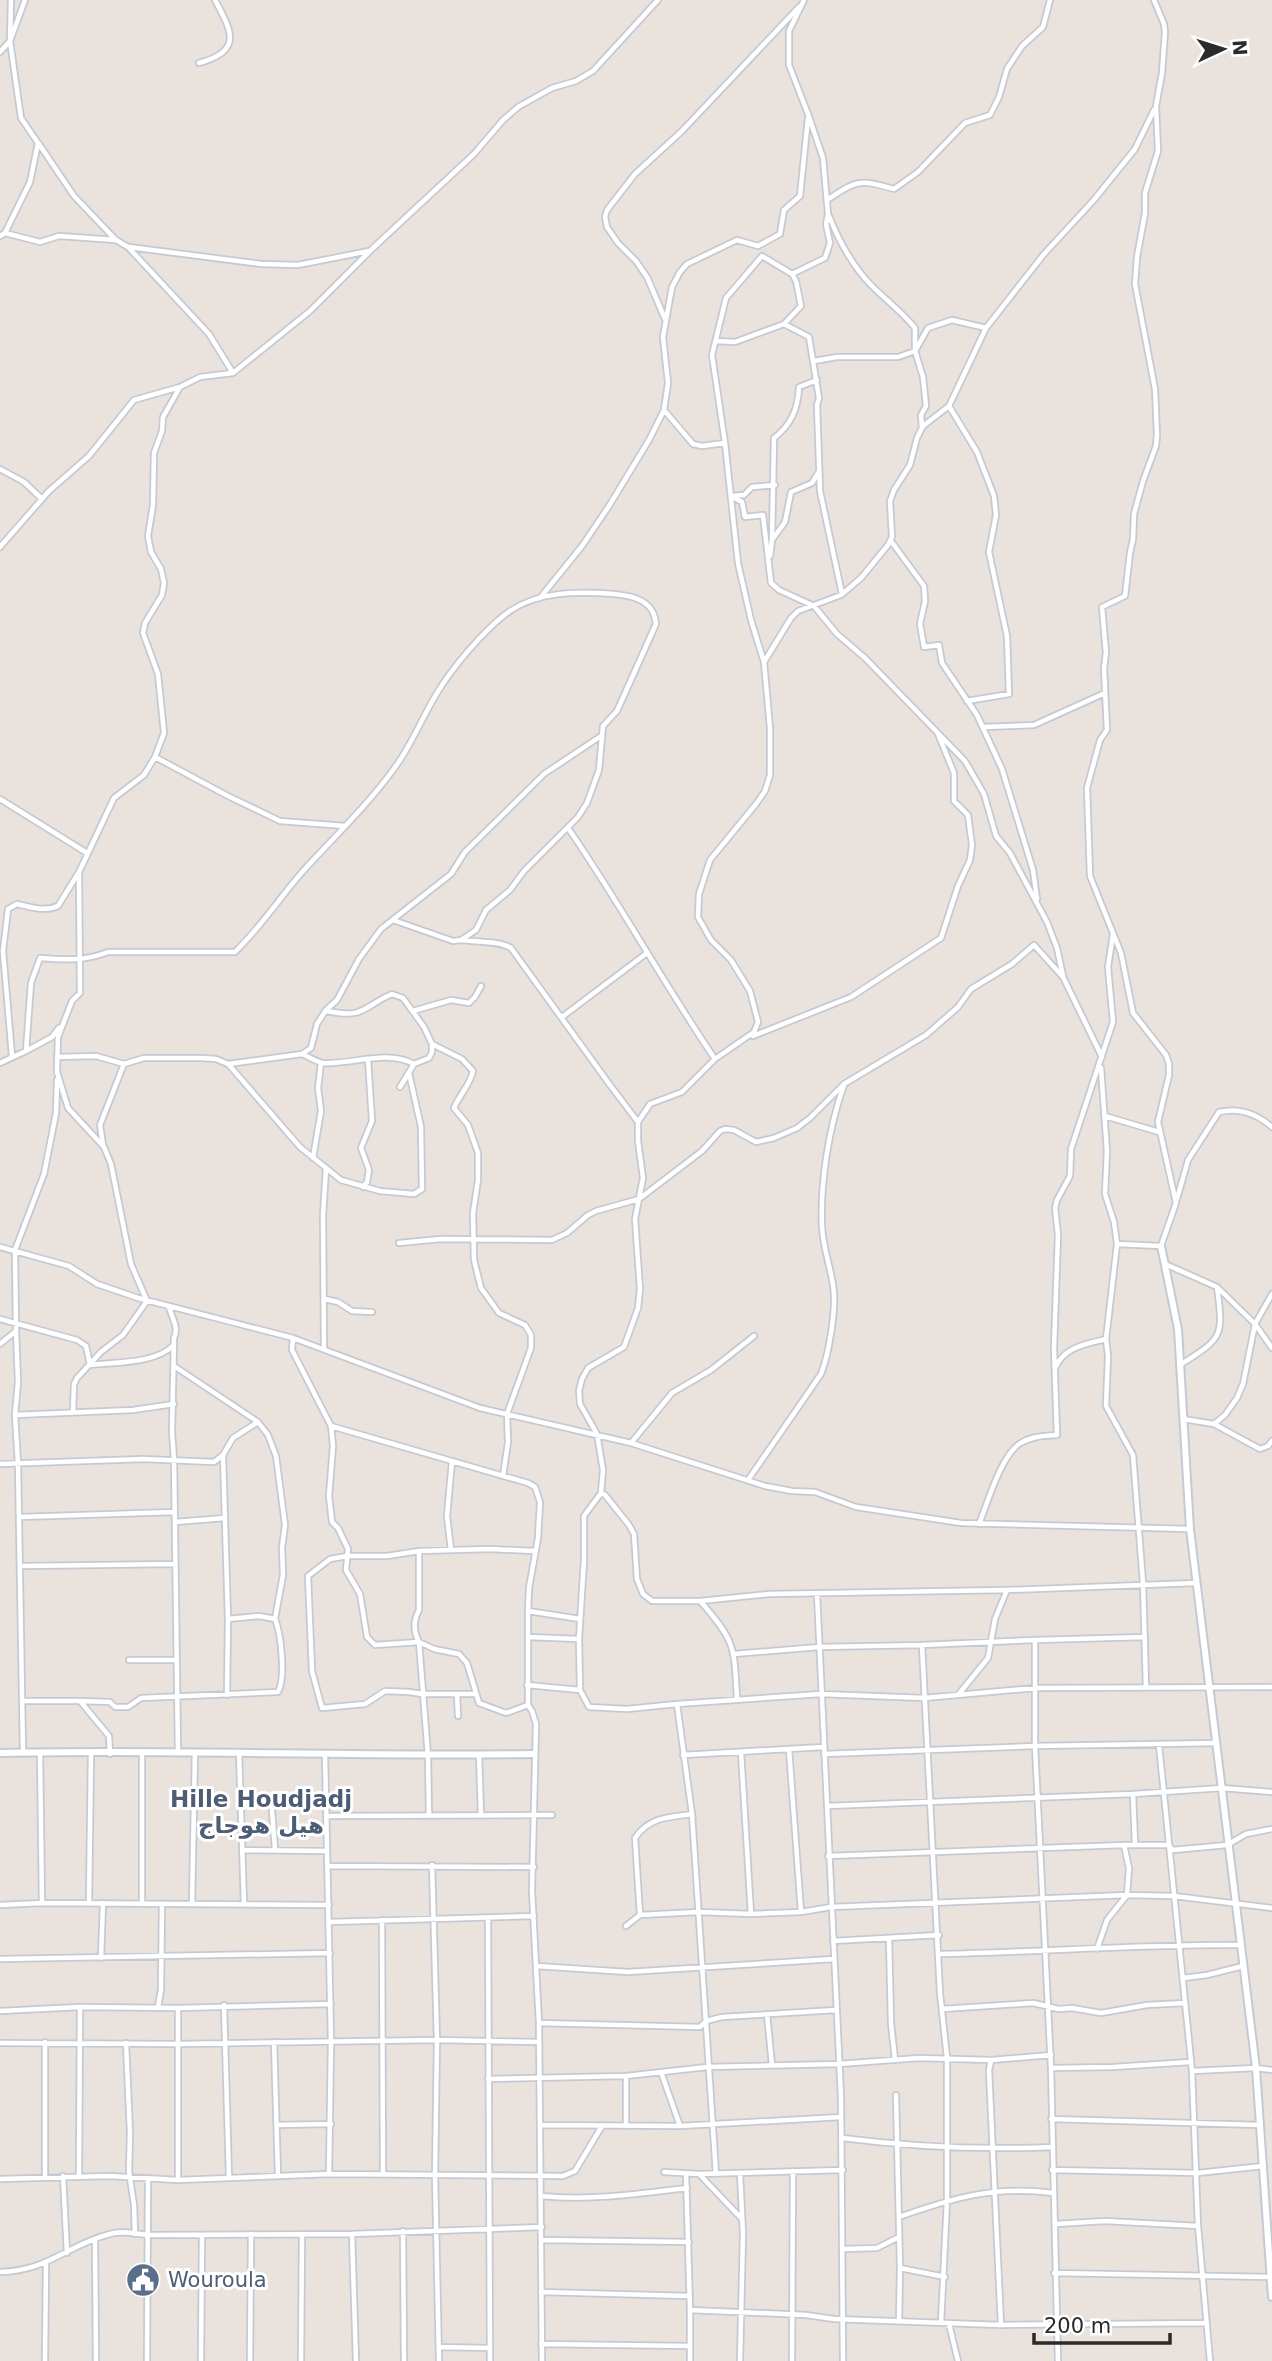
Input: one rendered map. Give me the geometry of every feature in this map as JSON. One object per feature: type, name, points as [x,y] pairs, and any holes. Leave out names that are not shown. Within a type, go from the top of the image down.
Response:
[{"type":"street","points":[[10,0],[10,41],[20,118],[74,196],[116,240],[128,247],[209,334],[233,373]]},
{"type":"street","points":[[0,52],[10,41],[25,0]]},
{"type":"street","points":[[199,63],[216,58],[227,50],[230,41],[230,30],[215,0]]},
{"type":"street","points":[[0,547],[42,499],[89,456],[134,400],[180,387],[200,377],[233,373],[310,311],[474,154],[503,120],[518,107],[552,88],[576,81],[593,71],[657,0]]},
{"type":"street","points":[[792,274],[825,258],[830,243],[826,225],[828,214],[823,158],[789,65],[789,31],[804,0]]},
{"type":"street","points":[[666,320],[642,269],[607,227],[607,210],[635,174],[682,131],[804,0]]},
{"type":"street","points":[[827,200],[852,184],[867,181],[894,189],[918,172],[965,122],[990,115],[999,97],[1006,69],[1022,46],[1043,27],[1050,0]]},
{"type":"street","points":[[1154,0],[1165,32],[1156,106],[1158,151],[1145,193],[1145,213],[1135,284],[1155,389],[1156,446],[1134,514],[1125,596],[1102,607],[1106,653],[1107,730],[1100,740],[1092,767],[1087,788],[1087,804],[1090,824],[1090,876],[1121,953],[1135,1018],[1166,1055],[1169,1064],[1169,1075],[1158,1115],[1159,1132],[1176,1203]]},
{"type":"street","points":[[1037,902],[1033,870],[1002,769],[984,727],[942,663],[939,645],[924,647],[920,624],[925,601],[924,586],[890,540],[890,501],[910,465],[917,438],[922,429],[949,406],[986,328],[1044,254],[1093,201],[1135,149],[1156,106]]},
{"type":"street","points":[[538,599],[603,516],[664,410],[668,383],[663,350],[666,320],[672,287],[680,272],[687,264],[737,240],[758,246],[780,234],[784,210],[800,196],[808,114]]},
{"type":"street","points":[[38,143],[30,182],[2,235],[40,242],[59,236],[116,240]]},
{"type":"street","points":[[828,214],[843,248],[854,264],[871,285],[915,328],[915,351],[924,384],[926,406],[921,415],[922,429]]},
{"type":"street","points":[[128,247],[261,264],[298,265],[370,251]]},
{"type":"street","points":[[716,341],[735,342],[784,324],[801,306],[792,274],[761,256],[726,298],[712,355],[738,563],[764,662],[770,728],[770,775],[761,797],[710,860],[698,905],[702,926],[711,940],[731,960],[752,997],[758,1022],[748,1038]]},
{"type":"street","points":[[814,361],[837,357],[898,357],[915,351],[928,328],[952,320],[986,328]]},
{"type":"street","points":[[784,324],[809,337],[817,380],[820,491],[842,594]]},
{"type":"street","points":[[769,560],[775,485],[774,438],[784,430],[795,412],[799,387],[817,380]]},
{"type":"street","points":[[12,1056],[3,951],[8,909],[17,904],[48,909],[58,906],[79,872],[114,798],[144,775],[155,757],[164,733],[160,718],[158,674],[143,633],[145,624],[162,595],[164,583],[148,537],[153,505],[154,453],[162,431],[163,417],[180,387]]},
{"type":"street","points":[[949,406],[977,452],[994,496],[996,520],[989,552],[1001,600],[1009,660],[1009,694],[967,701]]},
{"type":"street","points":[[664,410],[693,444],[702,446],[725,443]]},
{"type":"street","points":[[0,469],[24,482],[42,499]]},
{"type":"street","points":[[772,540],[785,522],[791,492],[812,483],[820,470]]},
{"type":"street","points":[[731,496],[744,495],[752,487],[775,485]]},
{"type":"street","points":[[731,496],[742,502],[745,517],[763,515],[771,583],[779,590],[814,606],[837,634],[865,658],[965,761],[985,794],[996,836],[1010,853],[1037,902],[1057,948],[1063,977]]},
{"type":"street","points":[[764,662],[791,618],[799,611],[842,594],[861,578],[890,540]]},
{"type":"street","points":[[26,1051],[32,983],[40,958],[80,960],[108,952],[235,952],[398,764],[438,692],[477,643],[506,614],[523,604],[569,592],[614,594],[642,600],[655,615],[656,624],[617,711],[604,724],[600,764],[587,803],[568,828],[532,862],[510,890],[486,910],[475,930],[461,940]]},
{"type":"street","points":[[984,727],[1034,725],[1105,693]]},
{"type":"street","points":[[936,730],[954,773],[954,800],[968,815],[972,845],[970,860],[958,886],[941,938],[851,997],[748,1038],[715,1059],[682,1092],[650,1104],[638,1122],[643,1178],[635,1229],[640,1289],[630,1336],[621,1351],[588,1368],[579,1391],[580,1404],[597,1434],[603,1470],[601,1493],[584,1516],[579,1639],[580,1690],[589,1707],[627,1709],[677,1703],[821,1694],[924,1699],[1036,1688],[1272,1687]]},
{"type":"street","points":[[228,1064],[308,1051],[314,1043],[317,1024],[337,1000],[372,940],[451,874],[465,852],[544,774],[601,735]]},
{"type":"street","points":[[155,757],[280,821],[346,827]]},
{"type":"street","points":[[0,799],[87,853]]},
{"type":"street","points":[[568,828],[715,1059]]},
{"type":"street","points":[[23,1752],[21,1566],[15,1415],[18,1382],[15,1250],[44,1174],[56,1113],[58,1037],[61,1025],[72,1000],[80,993],[79,872]]},
{"type":"street","points":[[393,920],[453,941],[502,943],[512,948],[638,1122]]},
{"type":"street","points":[[0,934],[6,927]]},
{"type":"street","points":[[1113,933],[1108,967],[1113,1022],[1101,1065],[1107,1151],[1105,1194],[1114,1222],[1116,1244],[1107,1339],[1106,1406],[1133,1455],[1143,1583],[1146,1687]]},
{"type":"street","points":[[399,1243],[441,1239],[552,1240],[568,1233],[596,1211],[639,1199],[702,1151],[720,1131],[734,1130],[757,1142],[797,1128],[844,1084],[926,1035],[958,1007],[971,989],[1012,964],[1031,946],[1038,947],[1063,977],[1102,1056]]},
{"type":"street","points":[[562,1017],[647,953]]},
{"type":"street","points":[[413,1011],[451,1000],[469,1003],[481,986]]},
{"type":"street","points":[[326,1010],[344,1014],[365,1011],[392,994],[403,998],[424,1027],[432,1044],[432,1052],[429,1058],[414,1064],[400,1087]]},
{"type":"street","points":[[0,1063],[52,1037],[61,1025]]},
{"type":"street","points":[[432,1044],[462,1059],[474,1071],[471,1083],[460,1095],[454,1108],[468,1125],[478,1153],[478,1180],[473,1213],[474,1260],[481,1288],[499,1313],[525,1325],[531,1335],[531,1348],[507,1414],[508,1442],[503,1476]]},
{"type":"street","points":[[302,1054],[321,1063],[368,1059],[404,1060],[414,1064]]},
{"type":"street","points":[[57,1056],[96,1056],[124,1063],[144,1058],[176,1056],[216,1059],[228,1064],[300,1147],[341,1180],[363,1187],[414,1194],[422,1189],[421,1126],[409,1073]]},
{"type":"street","points":[[363,1187],[367,1182],[369,1170],[361,1148],[372,1121],[368,1059]]},
{"type":"street","points":[[124,1063],[100,1125],[104,1147],[115,1176],[131,1264],[147,1301]]},
{"type":"street","points":[[313,1158],[321,1111],[318,1088],[321,1063]]},
{"type":"street","points":[[979,1524],[1006,1460],[1018,1445],[1036,1436],[1057,1435],[1054,1348],[1058,1235],[1055,1208],[1070,1176],[1071,1149],[1101,1065]]},
{"type":"street","points":[[57,1072],[68,1108],[104,1147]]},
{"type":"street","points":[[748,1480],[821,1374],[826,1360],[831,1334],[833,1284],[824,1253],[822,1207],[832,1122],[844,1084]]},
{"type":"street","points":[[1272,1128],[1263,1118],[1254,1114],[1219,1112],[1188,1160],[1161,1247],[1178,1329],[1190,1529],[1256,2068],[1269,2210],[1272,2297]]},
{"type":"street","points":[[1105,1116],[1159,1132]]},
{"type":"street","points":[[324,1349],[323,1214],[326,1168]]},
{"type":"street","points":[[1116,1244],[1161,1247]]},
{"type":"street","points":[[0,1247],[69,1266],[97,1284],[147,1301],[293,1338],[395,1375],[448,1398],[560,1429],[597,1434],[631,1443],[748,1480],[792,1491],[815,1492],[856,1507],[903,1516],[979,1524],[1190,1529]]},
{"type":"street","points":[[1164,1264],[1217,1287],[1255,1324],[1272,1348]]},
{"type":"street","points":[[1180,1365],[1213,1344],[1220,1330],[1217,1287]]},
{"type":"street","points":[[1214,1424],[1226,1415],[1240,1391],[1255,1324],[1272,1294]]},
{"type":"street","points":[[325,1299],[336,1301],[352,1311],[372,1312]]},
{"type":"street","points":[[73,1412],[74,1382],[101,1352],[124,1335],[147,1301]]},
{"type":"street","points":[[169,1306],[176,1325],[172,1432],[178,1751]]},
{"type":"street","points":[[0,1319],[77,1340],[86,1346],[90,1365]]},
{"type":"street","points":[[0,1344],[16,1331]]},
{"type":"street","points":[[631,1443],[672,1393],[711,1370],[754,1335]]},
{"type":"street","points":[[293,1338],[292,1350],[331,1426],[333,1446],[329,1496],[332,1522],[346,1541],[346,1570],[360,1594],[370,1643],[419,1642],[434,1649],[458,1654],[467,1663],[479,1703],[506,1713],[528,1705]]},
{"type":"street","points":[[1055,1390],[1055,1370],[1059,1358],[1082,1344],[1107,1339]]},
{"type":"street","points":[[90,1365],[154,1356],[168,1351],[174,1345]]},
{"type":"street","points":[[22,1701],[110,1702],[115,1707],[128,1707],[141,1698],[278,1692],[282,1685],[275,1619],[283,1575],[285,1525],[276,1456],[268,1435],[258,1422],[174,1366]]},
{"type":"street","points":[[15,1415],[133,1410],[174,1404]]},
{"type":"street","points":[[1183,1419],[1214,1424],[1260,1449],[1270,1448],[1272,1441]]},
{"type":"street","points":[[0,1464],[174,1459],[214,1462],[223,1455],[233,1438],[258,1422]]},
{"type":"street","points":[[331,1426],[528,1483],[538,1494],[540,1502],[536,1551],[529,1588],[527,1685],[528,1705],[536,1724],[532,1891],[539,2023],[542,2361]]},
{"type":"street","points":[[223,1455],[228,1619],[227,1695]]},
{"type":"street","points":[[452,1461],[447,1516],[452,1550]]},
{"type":"street","points":[[601,1493],[605,1494],[634,1534],[637,1579],[643,1594],[652,1601],[700,1601],[769,1594],[1007,1590],[1196,1583]]},
{"type":"street","points":[[19,1517],[175,1512]]},
{"type":"street","points":[[175,1522],[225,1518]]},
{"type":"street","points":[[475,1694],[385,1692],[365,1704],[325,1709],[319,1705],[312,1671],[307,1581],[311,1573],[330,1559],[347,1556],[387,1556],[452,1550],[536,1551]]},
{"type":"street","points":[[419,1551],[419,1611],[414,1618],[415,1634],[419,1642],[428,1756],[429,1815]]},
{"type":"street","points":[[21,1566],[175,1564]]},
{"type":"street","points":[[957,1696],[988,1658],[995,1619],[1007,1590]]},
{"type":"street","points":[[817,1594],[842,2137],[843,2361]]},
{"type":"street","points":[[700,1601],[724,1628],[734,1654],[737,1699]]},
{"type":"street","points":[[528,1611],[580,1619]]},
{"type":"street","points":[[228,1619],[259,1616],[275,1619]]},
{"type":"street","points":[[528,1637],[579,1639]]},
{"type":"street","points":[[734,1654],[818,1647],[1145,1637]]},
{"type":"street","points":[[1035,1640],[1035,1745],[1051,2055],[1058,2361]]},
{"type":"street","points":[[922,1645],[947,2058],[947,2200],[941,2323]]},
{"type":"street","points":[[129,1660],[176,1660]]},
{"type":"street","points":[[527,1685],[580,1690]]},
{"type":"street","points":[[457,1694],[458,1716]]},
{"type":"street","points":[[80,1701],[109,1737],[110,1754]]},
{"type":"street","points":[[677,1703],[692,1814],[716,2174]]},
{"type":"street","points":[[824,1754],[1035,1745],[1216,1743]]},
{"type":"street","points":[[1159,1745],[1192,2071],[1198,2226],[1210,2361]]},
{"type":"street","points":[[683,1755],[823,1747]]},
{"type":"street","points":[[789,1749],[802,1912]]},
{"type":"street","points":[[0,1753],[110,1754],[178,1751],[428,1756],[534,1754]]},
{"type":"street","points":[[40,1752],[42,1903]]},
{"type":"street","points":[[142,1752],[142,1903]]},
{"type":"street","points":[[192,1904],[195,1752]]},
{"type":"street","points":[[239,1752],[244,1904]]},
{"type":"street","points":[[741,1752],[751,1914]]},
{"type":"street","points":[[89,1903],[91,1753]]},
{"type":"street","points":[[325,1754],[331,2004],[329,2174]]},
{"type":"street","points":[[479,1755],[481,1815]]},
{"type":"street","points":[[827,1806],[1162,1793],[1222,1788],[1272,1792]]},
{"type":"street","points":[[1133,1794],[1135,1844]]},
{"type":"street","points":[[241,1799],[327,1795]]},
{"type":"street","points":[[271,1798],[275,1849]]},
{"type":"street","points":[[640,1915],[635,1838],[641,1828],[653,1820],[692,1814]]},
{"type":"street","points":[[327,1816],[552,1815]]},
{"type":"street","points":[[828,1856],[1124,1844],[1168,1845],[1173,1850],[1227,1845],[1246,1834],[1272,1829]]},
{"type":"street","points":[[1097,1949],[1107,1920],[1126,1895],[1129,1868],[1124,1844]]},
{"type":"street","points":[[242,1850],[327,1851]]},
{"type":"street","points":[[432,1865],[437,2040],[435,2175],[439,2361]]},
{"type":"street","points":[[328,1866],[534,1867]]},
{"type":"street","points":[[625,1926],[640,1915],[802,1912],[831,1907],[1126,1895],[1174,1896],[1272,1908]]},
{"type":"street","points":[[101,1958],[103,1903]]},
{"type":"street","points":[[158,2007],[161,1990],[162,1904]]},
{"type":"street","points":[[0,1905],[329,1905]]},
{"type":"street","points":[[330,1922],[534,1916]]},
{"type":"street","points":[[488,1918],[490,2361]]},
{"type":"street","points":[[382,1920],[383,2174]]},
{"type":"street","points":[[833,1941],[939,1935]]},
{"type":"street","points":[[889,1938],[891,2023],[895,2060]]},
{"type":"street","points":[[940,1954],[1045,1952],[1181,1944],[1242,1945]]},
{"type":"street","points":[[0,1959],[330,1952]]},
{"type":"street","points":[[536,1966],[628,1972],[834,1959]]},
{"type":"street","points":[[1183,1978],[1243,1966]]},
{"type":"street","points":[[942,2009],[1033,2003],[1101,2013],[1147,2005],[1185,2003]]},
{"type":"street","points":[[0,2011],[80,2007],[178,2008],[331,2004]]},
{"type":"street","points":[[224,2005],[229,2177]]},
{"type":"street","points":[[79,2176],[80,2007]]},
{"type":"street","points":[[178,2008],[178,2180]]},
{"type":"street","points":[[539,2023],[701,2027],[706,2021],[722,2017],[836,2010]]},
{"type":"street","points":[[766,2014],[772,2065]]},
{"type":"street","points":[[0,2043],[178,2044],[437,2040],[538,2042]]},
{"type":"street","points":[[45,2042],[45,2176]]},
{"type":"street","points":[[274,2042],[278,2175]]},
{"type":"street","points":[[126,2043],[130,2178],[135,2234]]},
{"type":"street","points":[[488,2079],[626,2076],[707,2067],[947,2058],[991,2060],[1051,2055]]},
{"type":"street","points":[[991,2060],[989,2070],[1001,2325]]},
{"type":"street","points":[[1051,2068],[1191,2062]]},
{"type":"street","points":[[1192,2071],[1256,2068],[1272,2070]]},
{"type":"street","points":[[661,2072],[680,2126]]},
{"type":"street","points":[[626,2076],[626,2126]]},
{"type":"street","points":[[896,2095],[900,2217],[899,2321]]},
{"type":"street","points":[[540,2125],[680,2126],[841,2117]]},
{"type":"street","points":[[1051,2119],[1260,2125]]},
{"type":"street","points":[[277,2125],[331,2124]]},
{"type":"street","points":[[0,2179],[79,2176],[178,2180],[329,2174],[564,2176],[575,2171],[603,2126]]},
{"type":"street","points":[[842,2137],[897,2145],[946,2148],[1053,2147]]},
{"type":"street","points":[[1052,2170],[1198,2173],[1263,2166]]},
{"type":"street","points":[[664,2172],[716,2174],[843,2170]]},
{"type":"street","points":[[792,2361],[793,2171]]},
{"type":"street","points":[[740,2173],[743,2220],[740,2361]]},
{"type":"street","points":[[686,2174],[690,2361]]},
{"type":"street","points":[[700,2174],[743,2220]]},
{"type":"street","points":[[63,2176],[67,2253]]},
{"type":"street","points":[[147,2361],[148,2179]]},
{"type":"street","points":[[541,2196],[603,2198],[687,2188]]},
{"type":"street","points":[[900,2217],[947,2200],[996,2190],[1053,2193]]},
{"type":"street","points":[[1056,2224],[1105,2221],[1198,2226]]},
{"type":"street","points":[[0,2272],[15,2272],[46,2264],[114,2233],[352,2234],[542,2227]]},
{"type":"street","points":[[403,2231],[404,2361]]},
{"type":"street","points":[[250,2361],[251,2234]]},
{"type":"street","points":[[301,2361],[302,2234]]},
{"type":"street","points":[[352,2234],[356,2361]]},
{"type":"street","points":[[201,2361],[202,2235]]},
{"type":"street","points":[[844,2249],[877,2248],[900,2237]]},
{"type":"street","points":[[95,2240],[96,2361]]},
{"type":"street","points":[[541,2241],[689,2242]]},
{"type":"street","points":[[45,2361],[46,2264]]},
{"type":"street","points":[[900,2268],[945,2277]]},
{"type":"street","points":[[1054,2273],[1271,2277]]},
{"type":"street","points":[[541,2292],[690,2296]]},
{"type":"street","points":[[691,2310],[949,2324],[1207,2323]]},
{"type":"street","points":[[949,2324],[958,2361]]},
{"type":"street","points":[[541,2344],[690,2346]]},
{"type":"street","points":[[439,2347],[490,2348]]},
{"type":"place","name":"Wouroula","points":[[143,2280]]},
{"type":"district","name":"Hille Houdjadj هيل هوجاج","points":[[261,1812]]}]
